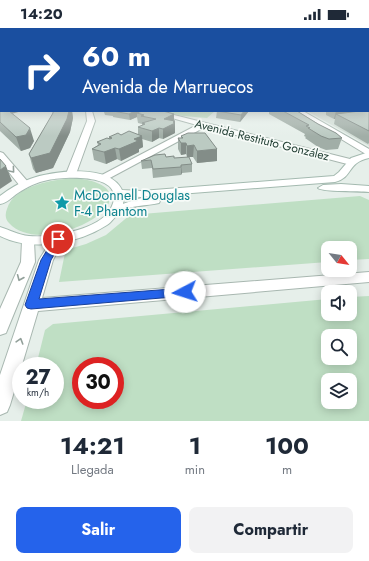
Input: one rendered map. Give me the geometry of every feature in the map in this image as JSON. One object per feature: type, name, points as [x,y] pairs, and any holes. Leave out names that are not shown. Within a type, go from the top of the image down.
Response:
[{"type":"street","points":[[71,174],[91,121],[89,112]]},
{"type":"street","name":"Avenida Restituto González","points":[[154,112],[350,165]]},
{"type":"street","points":[[300,112],[369,154]]},
{"type":"street","points":[[103,178],[203,126]]},
{"type":"street","points":[[118,193],[141,194],[327,180],[339,178],[357,158],[369,154]]},
{"type":"street","points":[[0,155],[24,184]]},
{"type":"street","points":[[350,165],[356,180],[369,188]]},
{"type":"street","points":[[0,201],[24,184],[55,175],[71,174],[103,178],[113,184],[118,193],[119,201],[115,210],[106,219],[94,228],[77,235],[58,239],[28,241],[13,238],[0,231]]},
{"type":"street","points":[[115,210],[141,202],[341,187],[369,188]]},
{"type":"street","points":[[0,404],[46,260],[58,239]]},
{"type":"street","points":[[0,328],[28,262],[28,241]]},
{"type":"street","points":[[31,305],[369,277]]},
{"type":"shaded area","points":[[309,112],[368,112],[369,146]]},
{"type":"green space","points":[[170,112],[214,112],[207,118],[169,113]]},
{"type":"green space","points":[[76,178],[102,185],[110,196],[106,208],[91,220],[71,230],[48,235],[26,233],[9,223],[7,220],[6,213],[11,201],[26,189],[47,182]]},
{"type":"green space","points":[[360,196],[369,200],[369,259],[357,260],[357,241],[321,241],[321,263],[59,282],[65,253],[69,249],[86,244],[106,235],[130,215]]},
{"type":"green space","points":[[369,296],[369,421],[21,421],[24,409],[64,409],[64,357],[38,357],[45,330],[53,324],[321,300],[321,321],[357,321],[357,297]]},
{"type":"building","points":[[0,112],[10,112],[30,128],[26,135],[16,137],[0,122]]},
{"type":"building","points":[[69,112],[67,119],[50,153],[31,158],[29,154],[53,113]]},
{"type":"building","points":[[118,112],[133,112],[129,114]]},
{"type":"building","points":[[167,112],[174,114],[164,119],[175,121],[173,122],[175,123],[163,129],[159,128],[152,131],[138,127],[145,124],[142,123],[156,119],[141,116],[144,115],[137,113]]},
{"type":"building","points":[[223,112],[243,112],[241,115]]},
{"type":"building","points":[[285,112],[299,112],[336,133],[342,138],[329,139],[321,136],[306,126],[309,125]]},
{"type":"building","points":[[369,112],[369,131],[336,114]]},
{"type":"building","points":[[129,131],[142,136],[134,139],[138,141],[119,149],[115,148],[104,152],[92,149],[101,144],[97,142],[107,138],[110,139],[112,138],[109,137],[118,133],[121,135]]},
{"type":"building","points":[[188,133],[205,133],[217,149],[197,151],[194,145],[187,146],[186,143],[181,143],[178,138],[183,138],[181,136]]},
{"type":"building","points":[[165,154],[166,157],[174,156],[174,158],[189,157],[192,164],[181,165],[181,167],[153,169],[151,160],[141,161],[155,155]]},
{"type":"building","points":[[0,159],[6,166],[0,170]]},
{"type":"place","name":"McDonnell Douglas F-4 Phantom","points":[[62,203]]},
{"type":"route","points":[[58,239],[46,260],[31,305],[185,292]]}]
